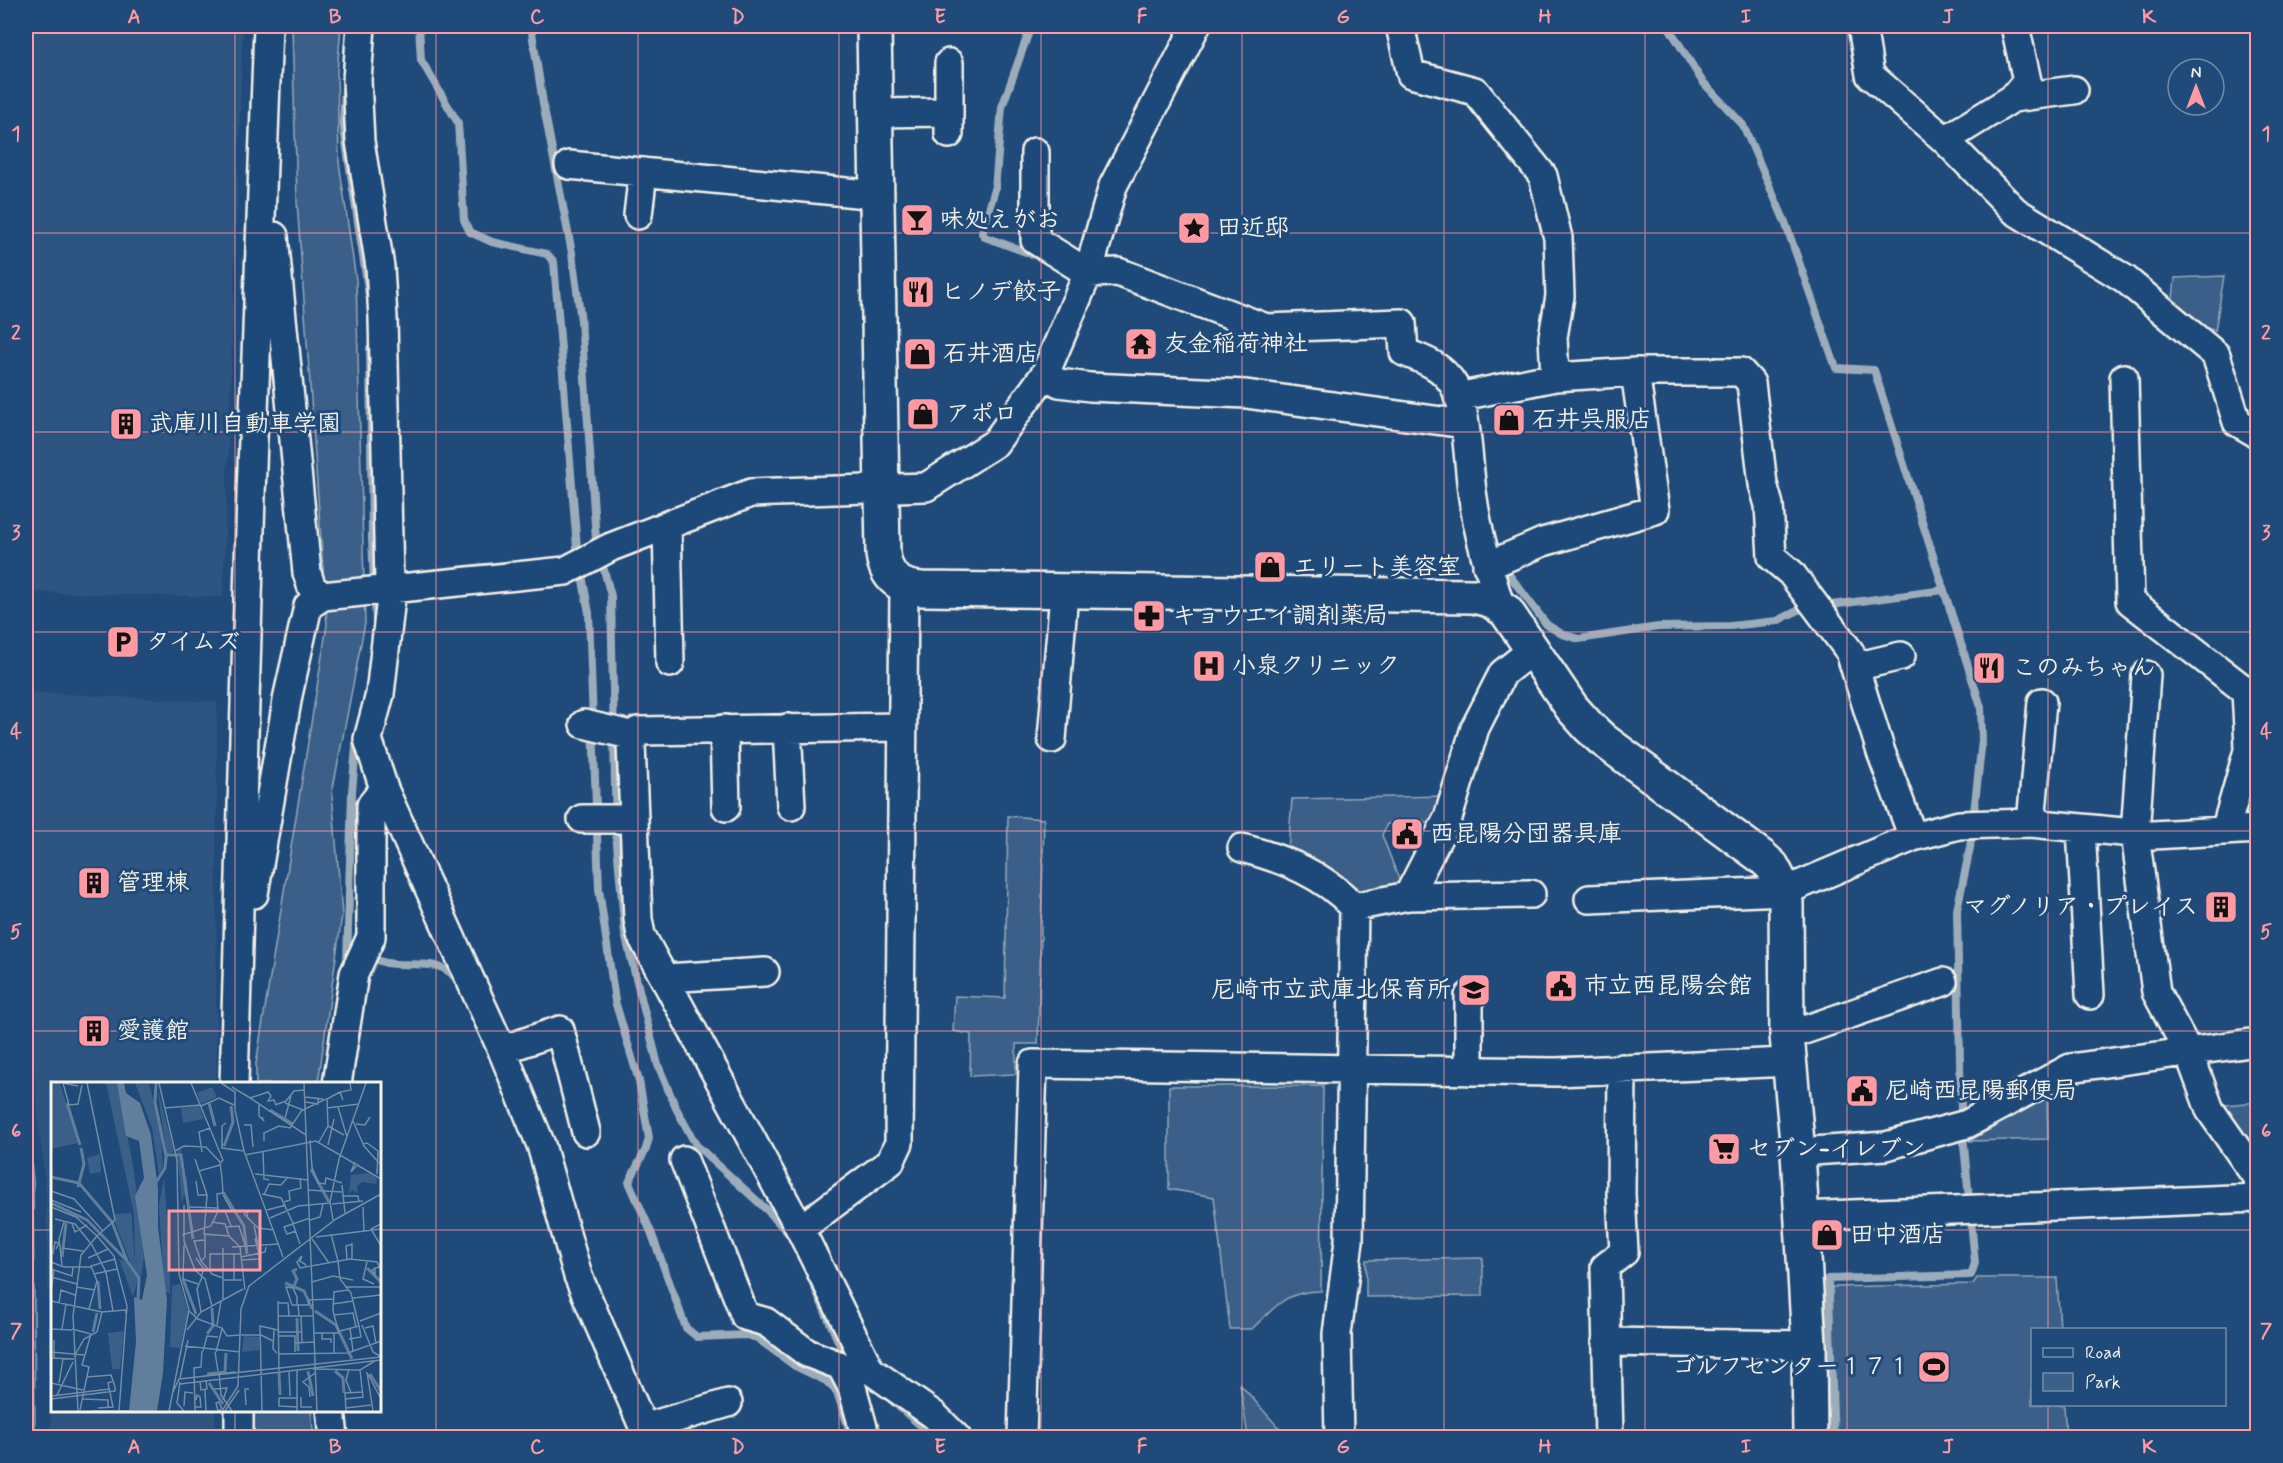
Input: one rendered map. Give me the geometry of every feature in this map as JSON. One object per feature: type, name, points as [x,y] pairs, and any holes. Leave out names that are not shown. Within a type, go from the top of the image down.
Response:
[{"type":"street","points":[[234,1082],[251,495],[268,26]]},
{"type":"street","points":[[337,1082],[354,974],[365,949],[378,797],[368,739],[380,694],[389,590],[380,267],[360,141],[357,80],[361,26]]},
{"type":"street","points":[[874,26],[881,489],[884,566],[888,575],[904,587],[923,590],[1473,596],[1500,605]]},
{"type":"street","points":[[239,950],[250,916],[288,695],[308,606],[323,596],[565,571],[611,547],[751,492],[926,487],[995,443],[1045,374],[1088,273],[1113,186],[1196,26]]},
{"type":"street","points":[[1400,26],[1411,74],[1475,92],[1543,176],[1558,238],[1560,296],[1553,337],[1555,377]]},
{"type":"street","points":[[1862,26],[1870,75],[1945,140],[2015,211],[2125,279],[2216,355],[2237,422],[2258,434]]},
{"type":"street","points":[[1945,140],[2013,98],[2027,81],[2015,26]]},
{"type":"street","points":[[876,113],[949,123],[949,63]]},
{"type":"street","points":[[2013,98],[2074,90]]},
{"type":"street","points":[[1035,152],[1035,240],[1088,273],[1118,272],[1266,328],[1402,323],[1404,352],[1438,365],[1455,385],[1464,424],[1473,499],[1487,566],[1500,605],[1579,717],[1596,733],[1762,856],[1772,866],[1785,891],[1789,1049],[1798,1152],[1809,1345],[1810,1437]]},
{"type":"street","points":[[569,165],[877,195]]},
{"type":"street","points":[[638,215],[643,172]]},
{"type":"street","points":[[263,197],[276,244],[307,573],[312,588],[323,596]]},
{"type":"street","points":[[1458,397],[1555,377],[1635,372],[1741,372],[1751,383],[1762,484],[1769,505],[1772,557],[1791,573],[1850,652],[1881,752],[1913,837]]},
{"type":"street","points":[[1487,566],[1543,542],[1655,510],[1635,372]]},
{"type":"street","points":[[1045,374],[1059,383],[1090,387],[1246,394],[1464,424]]},
{"type":"street","points":[[2124,378],[2130,601],[2246,691],[2249,747],[2225,831]]},
{"type":"street","points":[[667,525],[670,663]]},
{"type":"street","points":[[800,1229],[890,1162],[899,1143],[904,587]]},
{"type":"street","points":[[1052,739],[1064,593]]},
{"type":"street","points":[[1408,896],[1448,818],[1475,729],[1503,673],[1532,650]]},
{"type":"street","points":[[1855,667],[1901,656]]},
{"type":"street","points":[[2146,675],[2134,834],[2156,992],[2189,1053],[2210,1110],[2258,1179]]},
{"type":"street","points":[[2031,823],[2043,702]]},
{"type":"street","points":[[585,724],[634,736]]},
{"type":"street","points":[[866,1437],[861,1379],[800,1229],[641,935],[630,819],[630,743],[638,731],[902,727]]},
{"type":"street","points":[[724,729],[726,807]]},
{"type":"street","points":[[787,729],[791,806]]},
{"type":"street","points":[[378,797],[502,1050],[541,1145],[578,1276],[646,1433],[728,1402]]},
{"type":"street","points":[[582,819],[630,819]]},
{"type":"street","points":[[1589,899],[1630,890],[1785,891],[1913,837],[1959,825],[2031,823],[2134,834],[2258,829]]},
{"type":"street","points":[[2081,828],[2090,995]]},
{"type":"street","points":[[1242,848],[1281,858],[1338,890],[1354,907],[1349,1241],[1336,1334],[1339,1437]]},
{"type":"street","points":[[1354,907],[1408,896],[1531,894]]},
{"type":"street","points":[[665,978],[765,972]]},
{"type":"street","points":[[1022,1437],[1033,1064],[1351,1071],[1557,1072],[1622,1068],[1789,1049],[1942,982]]},
{"type":"street","points":[[1468,996],[1469,1071]]},
{"type":"street","points":[[502,1050],[560,1030],[586,1132]]},
{"type":"street","points":[[1798,1152],[1886,1146],[1967,1124],[2070,1068],[2258,1042]]},
{"type":"street","points":[[1609,1437],[1605,1267],[1624,1252],[1622,1068]]},
{"type":"street","points":[[684,1160],[745,1316],[766,1322],[807,1353],[841,1366],[861,1379],[933,1415],[957,1437]]},
{"type":"street","points":[[1801,1216],[2258,1198]]},
{"type":"street","points":[[1606,1342],[1809,1345]]},
{"type":"street","points":[[239,1412],[239,1437]]},
{"type":"street","points":[[331,1412],[334,1437]]},
{"type":"shaded area","name":"武庫川自動車学園","points":[[26,26],[243,26],[223,597],[26,592]]},
{"type":"shaded area","points":[[26,692],[217,702],[216,1082],[51,1082],[51,1412],[215,1412],[215,1437],[51,1437],[46,1194],[26,993]]},
{"type":"green space","points":[[292,26],[341,26],[337,72],[339,162],[356,280],[365,623],[332,793],[342,915],[318,1082],[256,1082],[256,1064],[327,625],[297,201]]},
{"type":"green space","points":[[2224,276],[2215,331],[2211,328],[2209,332],[2173,299],[2175,278]]},
{"type":"green space","points":[[1447,796],[1434,832],[1423,820],[1387,824],[1382,835],[1400,882],[1365,898],[1288,850],[1292,799]]},
{"type":"green space","points":[[1008,816],[1044,819],[1038,1044],[1016,1044],[1016,1074],[970,1076],[971,1034],[953,1031],[955,996],[1005,998]]},
{"type":"green space","points":[[1169,1086],[1323,1086],[1321,1291],[1299,1294],[1282,1301],[1252,1329],[1230,1329],[1214,1197],[1169,1189]]},
{"type":"green space","points":[[2047,1098],[2048,1139],[1969,1141]]},
{"type":"green space","points":[[2257,1102],[2257,1175],[2215,1106]]},
{"type":"green space","points":[[26,1107],[33,1182],[35,1438],[26,1437]]},
{"type":"green space","points":[[1483,1258],[1483,1296],[1366,1297],[1366,1260]]},
{"type":"green space","name":"ゴルフセンター１７１","points":[[1977,1278],[2057,1278],[2060,1328],[2031,1328],[2031,1406],[2064,1406],[2066,1437],[1837,1437],[1832,1287],[1973,1284]]},
{"type":"green space","points":[[1240,1384],[1277,1426],[1294,1437],[1248,1437]]},
{"type":"green space","points":[[252,1412],[311,1412],[314,1437],[251,1438]]},
{"type":"waterway","points":[[419,26],[421,60],[458,123],[464,220],[470,232],[492,242],[547,254],[554,262],[577,548],[589,613],[599,889],[615,1001],[639,1081],[649,1138],[646,1149],[629,1182],[651,1232],[686,1328],[697,1337],[747,1335],[757,1338],[795,1366],[826,1381],[837,1392],[852,1438]]},
{"type":"waterway","points":[[531,26],[543,103],[572,253],[581,321],[596,540],[611,596],[616,833],[625,934],[658,1065],[676,1108],[696,1145],[767,1210],[789,1234]]},
{"type":"waterway","points":[[1031,26],[1002,107],[995,189],[982,233],[985,237],[1042,258]]},
{"type":"waterway","points":[[1668,26],[1702,81],[1743,125],[1785,222],[1836,368],[1874,370],[1981,707],[1982,740],[1970,848],[1957,910],[1961,1113],[1975,1263],[1971,1275],[1828,1279],[1833,1438]]},
{"type":"waterway","points":[[345,89],[343,122],[369,296]]},
{"type":"waterway","points":[[370,348],[372,539],[376,623]]},
{"type":"waterway","points":[[1501,564],[1547,625],[1562,634],[1579,639],[1658,627],[1730,626],[1777,621],[1801,609],[1944,590]]},
{"type":"waterway","points":[[347,962],[352,792],[357,736]]},
{"type":"waterway","points":[[368,953],[377,960],[389,963],[440,967],[450,973],[458,983]]},
{"type":"waterway","points":[[808,1272],[841,1348],[853,1362]]},
{"type":"waterway","points":[[876,1387],[935,1438]]},
{"type":"place","name":"味処えがお","points":[[917,220]]},
{"type":"place","name":"田近邸","points":[[1194,228]]},
{"type":"place","name":"ヒノデ餃子","points":[[918,292]]},
{"type":"place","name":"友金稲荷神社","points":[[1141,344]]},
{"type":"place","name":"石井酒店","points":[[920,354]]},
{"type":"place","name":"アポロ","points":[[923,414]]},
{"type":"place","name":"石井呉服店","points":[[1509,420]]},
{"type":"place","name":"武庫川自動車学園","points":[[126,424]]},
{"type":"place","name":"エリート美容室","points":[[1270,567]]},
{"type":"place","name":"キョウエイ調剤薬局","points":[[1149,616]]},
{"type":"place","name":"タイムズ","points":[[123,642]]},
{"type":"place","name":"小泉クリニック","points":[[1209,666]]},
{"type":"place","name":"このみちゃん","points":[[1989,668]]},
{"type":"place","name":"西昆陽分団器具庫","points":[[1407,834]]},
{"type":"place","name":"管理棟","points":[[94,883]]},
{"type":"place","name":"マグノリア・プレイス","points":[[2221,907]]},
{"type":"place","name":"市立西昆陽会館","points":[[1561,986]]},
{"type":"place","name":"尼崎市立武庫北保育所","points":[[1474,990]]},
{"type":"place","name":"愛護館","points":[[94,1031]]},
{"type":"place","name":"尼崎西昆陽郵便局","points":[[1862,1091]]},
{"type":"place","name":"セブン-イレブン","points":[[1724,1149]]},
{"type":"place","name":"田中酒店","points":[[1827,1235]]},
{"type":"place","name":"ゴルフセンター１７１","points":[[1934,1367]]}]
